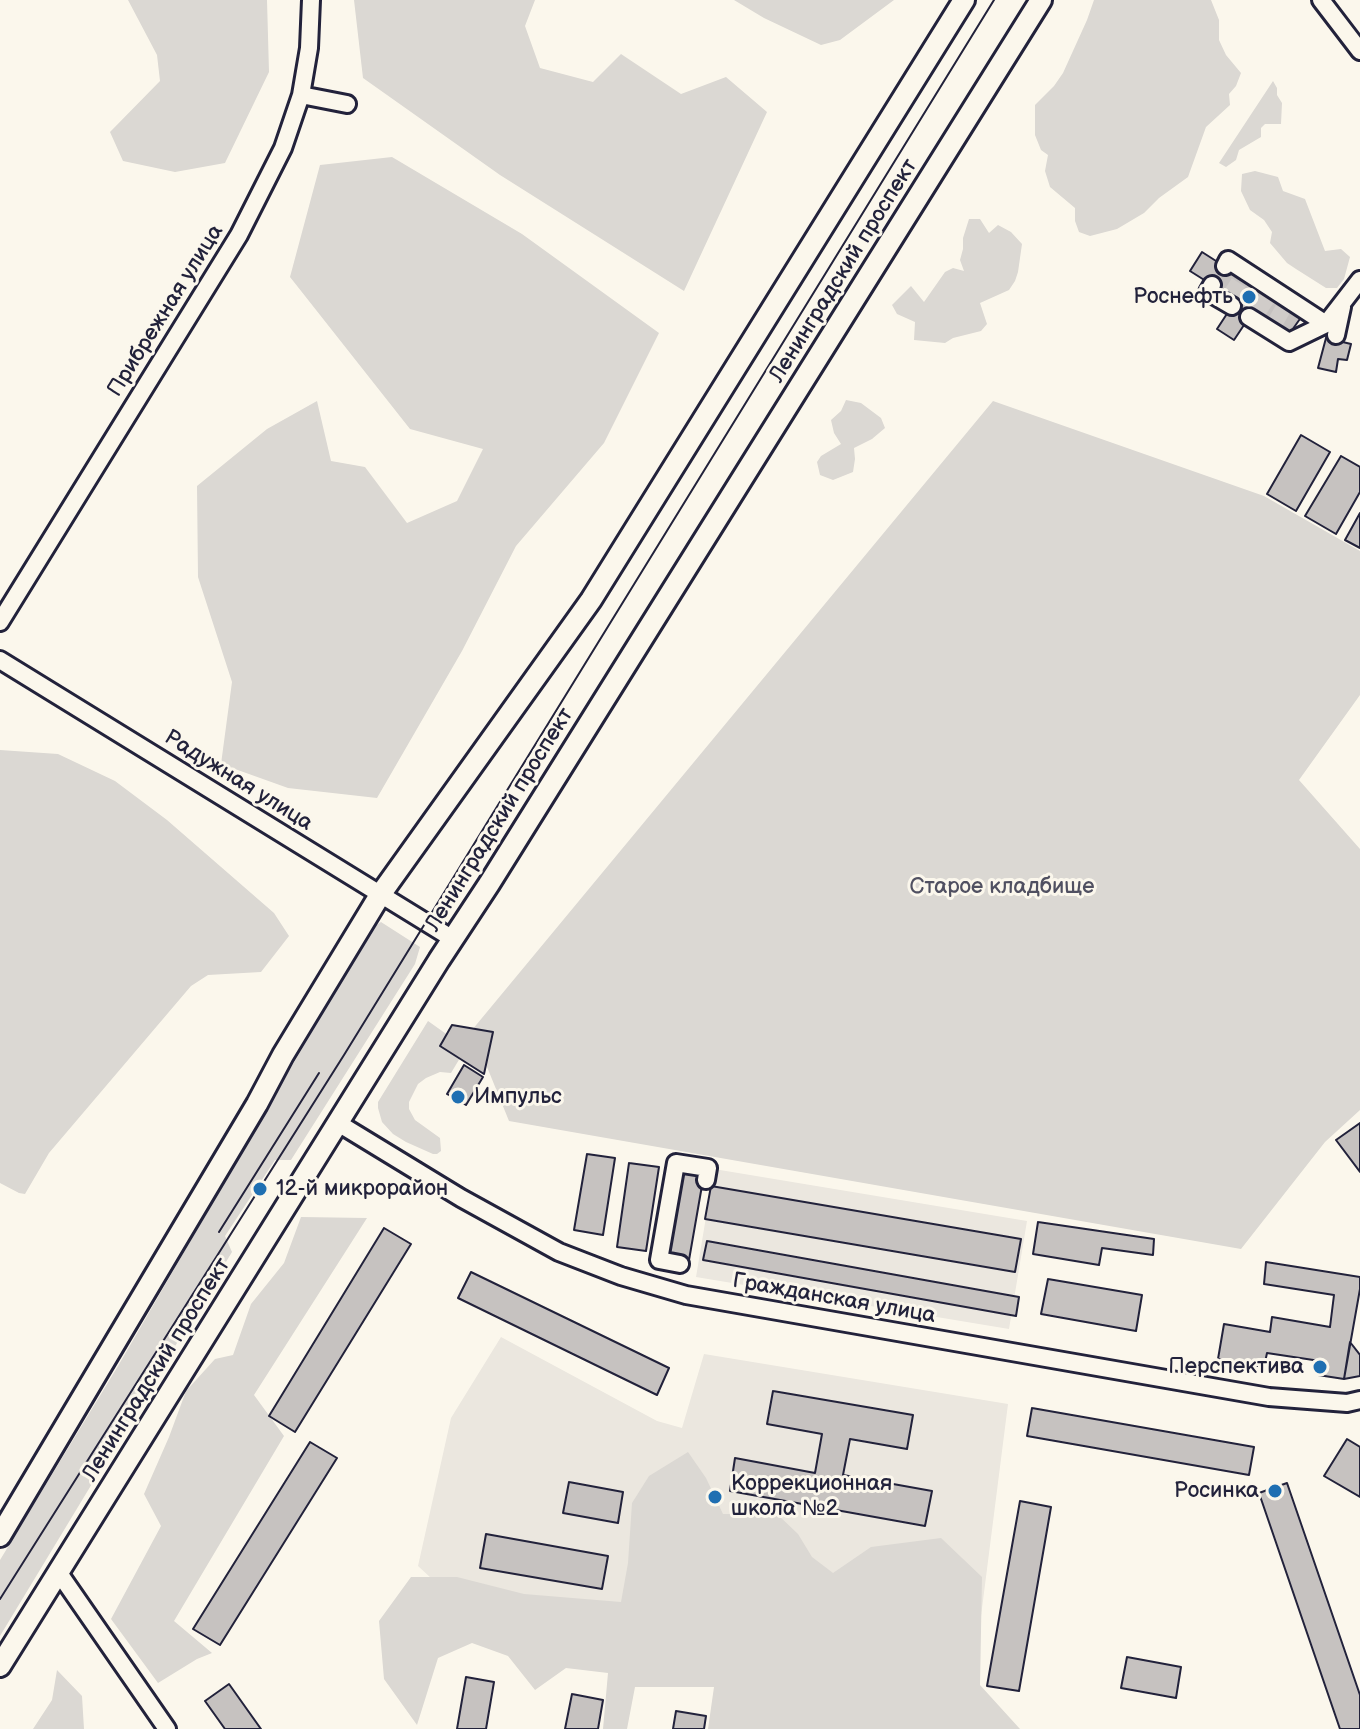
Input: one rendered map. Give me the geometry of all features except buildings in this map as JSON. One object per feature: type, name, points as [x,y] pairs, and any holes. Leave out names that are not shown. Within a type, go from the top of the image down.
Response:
[{"type":"main road","name":"Ленинградский проспект","points":[[0,1536],[380,895],[591,600],[964,0]]},
{"type":"main road","name":"Ленинградский проспект","points":[[0,1666],[1041,3]]},
{"type":"street","name":"Прибрежная улица","points":[[0,622],[239,235],[283,148],[301,95],[309,48],[311,0]]},
{"type":"street","points":[[1321,0],[1360,51]]},
{"type":"street","points":[[301,95],[347,104]]},
{"type":"street","points":[[1225,266],[1228,260],[1243,274],[1331,330]]},
{"type":"street","points":[[1331,330],[1343,302],[1360,280]]},
{"type":"street","points":[[1212,285],[1208,292],[1229,301]]},
{"type":"street","points":[[1253,316],[1273,327],[1289,342],[1331,330]]},
{"type":"street","name":"Радужная улица","points":[[0,660],[453,939]]},
{"type":"street","name":"Гражданская улица","points":[[338,1123],[461,1198],[559,1252],[621,1276],[686,1295],[1269,1397],[1347,1403],[1360,1400]]},
{"type":"street","points":[[680,1264],[659,1260],[676,1163],[708,1168],[706,1180]]},
{"type":"street","points":[[59,1573],[167,1729]]},
{"type":"shaded area","points":[[714,1169],[1027,1221],[1009,1329],[696,1277]]},
{"type":"shaded area","name":"Коррекционная школа №2","points":[[501,1337],[657,1421],[682,1428],[704,1354],[1008,1404],[973,1679],[445,1591],[418,1566],[451,1418]]},
{"type":"green space","points":[[128,0],[267,0],[269,72],[225,163],[175,172],[123,161],[110,132],[160,81],[157,55]]},
{"type":"green space","points":[[354,0],[535,0],[525,26],[540,68],[593,82],[621,54],[681,94],[726,77],[767,112],[684,291],[500,175],[363,78]]},
{"type":"green space","points":[[734,0],[894,0],[840,40],[821,45]]},
{"type":"green space","points":[[1094,0],[1211,0],[1219,20],[1219,40],[1226,55],[1241,73],[1229,94],[1230,105],[1206,127],[1188,177],[1144,213],[1117,229],[1090,236],[1079,232],[1075,208],[1050,187],[1045,171],[1048,155],[1041,150],[1035,135],[1035,105],[1063,73]]},
{"type":"green space","points":[[1273,81],[1282,103],[1281,124],[1265,124],[1261,128],[1261,137],[1239,150],[1236,160],[1226,167],[1219,163]]},
{"type":"green space","points":[[392,157],[522,234],[659,333],[604,443],[516,546],[462,651],[377,798],[288,788],[221,764],[232,682],[198,577],[197,486],[267,429],[317,401],[331,461],[365,467],[407,523],[457,501],[483,449],[410,429],[290,277],[320,165]]},
{"type":"green space","points":[[1255,171],[1278,177],[1283,191],[1305,199],[1325,251],[1341,249],[1350,257],[1344,279],[1337,288],[1326,288],[1287,263],[1270,243],[1272,232],[1264,220],[1250,210],[1241,191],[1242,174]]},
{"type":"green space","points":[[969,219],[980,219],[989,233],[998,225],[1011,232],[1022,244],[1015,281],[1009,290],[980,303],[987,324],[981,331],[945,343],[914,340],[915,322],[897,314],[892,305],[911,286],[924,302],[945,272],[953,268],[964,271],[960,260]]},
{"type":"green space","points":[[846,400],[861,403],[881,418],[885,428],[854,448],[853,472],[833,480],[820,475],[817,462],[841,444],[831,420],[841,411]]},
{"type":"green space","name":"Старое кладбище","points":[[993,401],[1264,496],[1360,551],[1360,695],[1299,780],[1360,849],[1360,1110],[1325,1142],[1241,1249],[509,1121],[472,1030]]},
{"type":"green space","points":[[0,750],[58,754],[115,781],[167,820],[274,913],[289,936],[261,972],[208,975],[191,986],[49,1153],[25,1194],[0,1183]]},
{"type":"green space","points":[[381,922],[420,947],[415,964],[291,1160],[275,1160],[225,1236],[232,1252],[0,1636],[0,1560],[118,1366],[372,928]]},
{"type":"green space","points":[[428,1021],[466,1048],[451,1073],[440,1072],[426,1078],[418,1084],[409,1102],[415,1120],[440,1138],[441,1151],[437,1154],[393,1134],[382,1122],[378,1108],[378,1102]]},
{"type":"green space","points":[[301,1217],[367,1218],[254,1395],[284,1436],[174,1621],[212,1653],[158,1683],[111,1619],[161,1526],[144,1494],[186,1391],[215,1359],[233,1355],[251,1304],[284,1263]]},
{"type":"green space","points":[[688,1452],[706,1478],[723,1514],[777,1514],[798,1534],[812,1557],[833,1573],[871,1547],[941,1538],[982,1577],[980,1685],[1020,1729],[708,1729],[714,1687],[635,1687],[627,1729],[603,1729],[608,1673],[566,1668],[535,1690],[508,1656],[472,1643],[438,1658],[417,1725],[384,1679],[379,1621],[411,1577],[457,1577],[524,1594],[621,1602],[628,1563],[632,1503],[649,1476]]},
{"type":"green space","points":[[57,1670],[82,1696],[84,1729],[33,1729],[52,1700]]},
{"type":"tunnel","points":[[1230,296],[1242,277]]},
{"type":"tunnel","points":[[1258,312],[1269,295]]},
{"type":"tunnel","points":[[1275,323],[1285,305]]},
{"type":"tram line","points":[[0,1599],[344,1055],[994,0]]},
{"type":"tram line","points":[[219,1232],[319,1073]]},
{"type":"place","name":"Роснефть","points":[[1249,297]]},
{"type":"place","name":"Импульс","points":[[458,1097]]},
{"type":"place","name":"12-й микрорайон","points":[[260,1189]]},
{"type":"place","name":"Перспектива","points":[[1320,1367]]},
{"type":"place","name":"Росинка","points":[[1275,1491]]},
{"type":"place","name":"Коррекционная школа №2","points":[[715,1497]]}]
